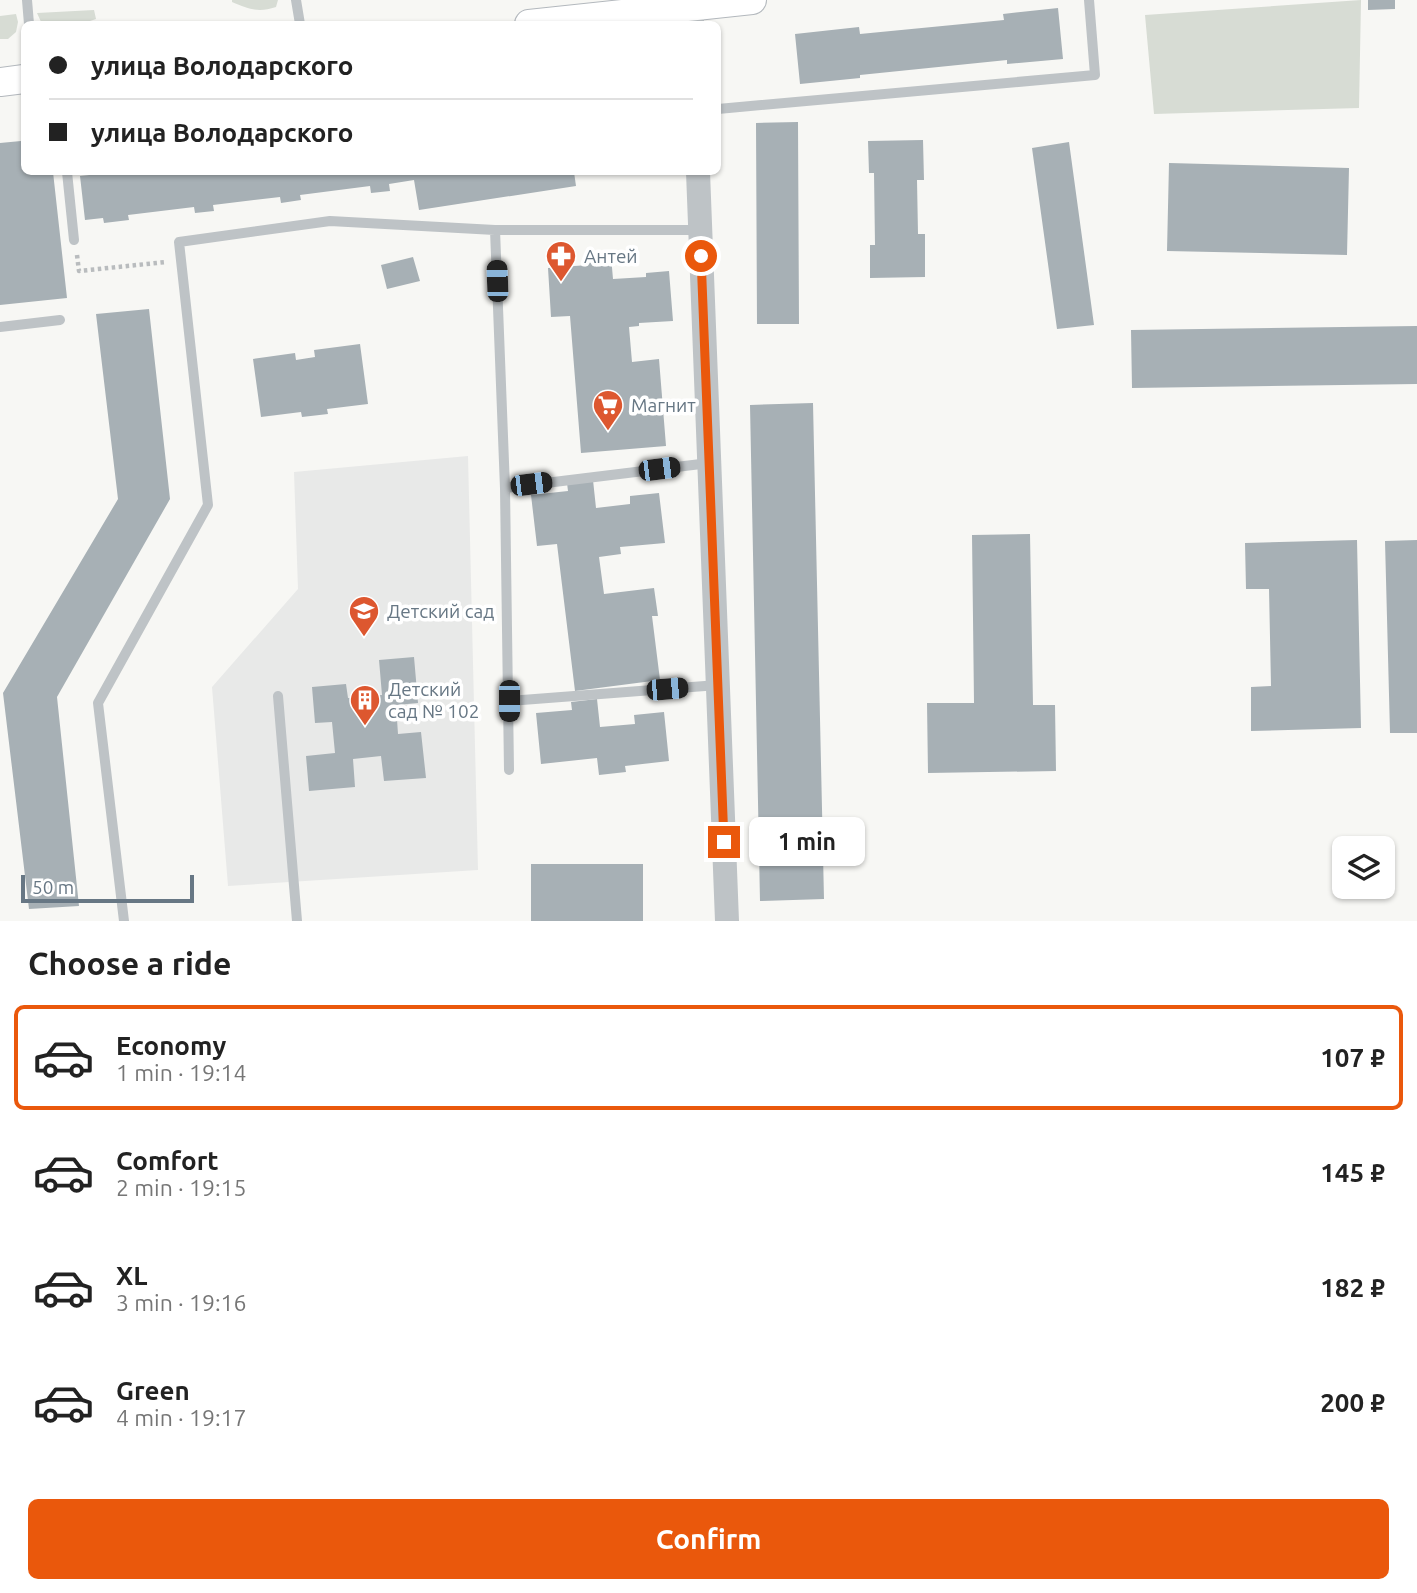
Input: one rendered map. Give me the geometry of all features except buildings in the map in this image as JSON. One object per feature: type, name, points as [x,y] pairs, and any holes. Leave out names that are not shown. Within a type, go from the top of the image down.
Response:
[{"type":"main road","points":[[564,21],[692,10],[752,0]]},
{"type":"main road","points":[[0,82],[21,79]]},
{"type":"street","points":[[698,175],[727,921]]},
{"type":"lane","points":[[27,0],[29,21]]},
{"type":"lane","points":[[296,0],[300,21]]},
{"type":"lane","points":[[721,109],[1095,75],[1089,0]]},
{"type":"lane","points":[[66,175],[74,240]]},
{"type":"lane","points":[[124,921],[98,704],[208,505],[179,242],[330,221],[495,230],[701,230]]},
{"type":"lane","points":[[495,230],[505,488],[509,770]]},
{"type":"lane","points":[[0,327],[60,320]]},
{"type":"lane","points":[[505,488],[709,463]]},
{"type":"lane","points":[[509,701],[718,685]]},
{"type":"lane","points":[[278,696],[297,921]]},
{"type":"path","points":[[74,240],[79,271],[181,261]]},
{"type":"shaded area","points":[[232,0],[278,0],[276,7],[259,10],[244,7]]},
{"type":"shaded area","points":[[1361,0],[1359,108],[1154,114],[1145,15]]},
{"type":"shaded area","points":[[94,10],[96,19],[41,21],[37,13]]},
{"type":"shaded area","points":[[16,14],[16,32],[8,39],[0,39],[0,16]]},
{"type":"shaded area","name":"Детский сад","points":[[468,456],[478,870],[228,886],[212,687],[298,589],[294,472]]},
{"type":"place","name":"Антей","points":[[561,283]]},
{"type":"place","name":"Магнит","points":[[608,432]]},
{"type":"place","name":"Детский сад","points":[[364,638]]},
{"type":"place","name":"Детский сад № 102","points":[[365,727]]},
{"type":"route","points":[[701,256],[724,842]]}]
